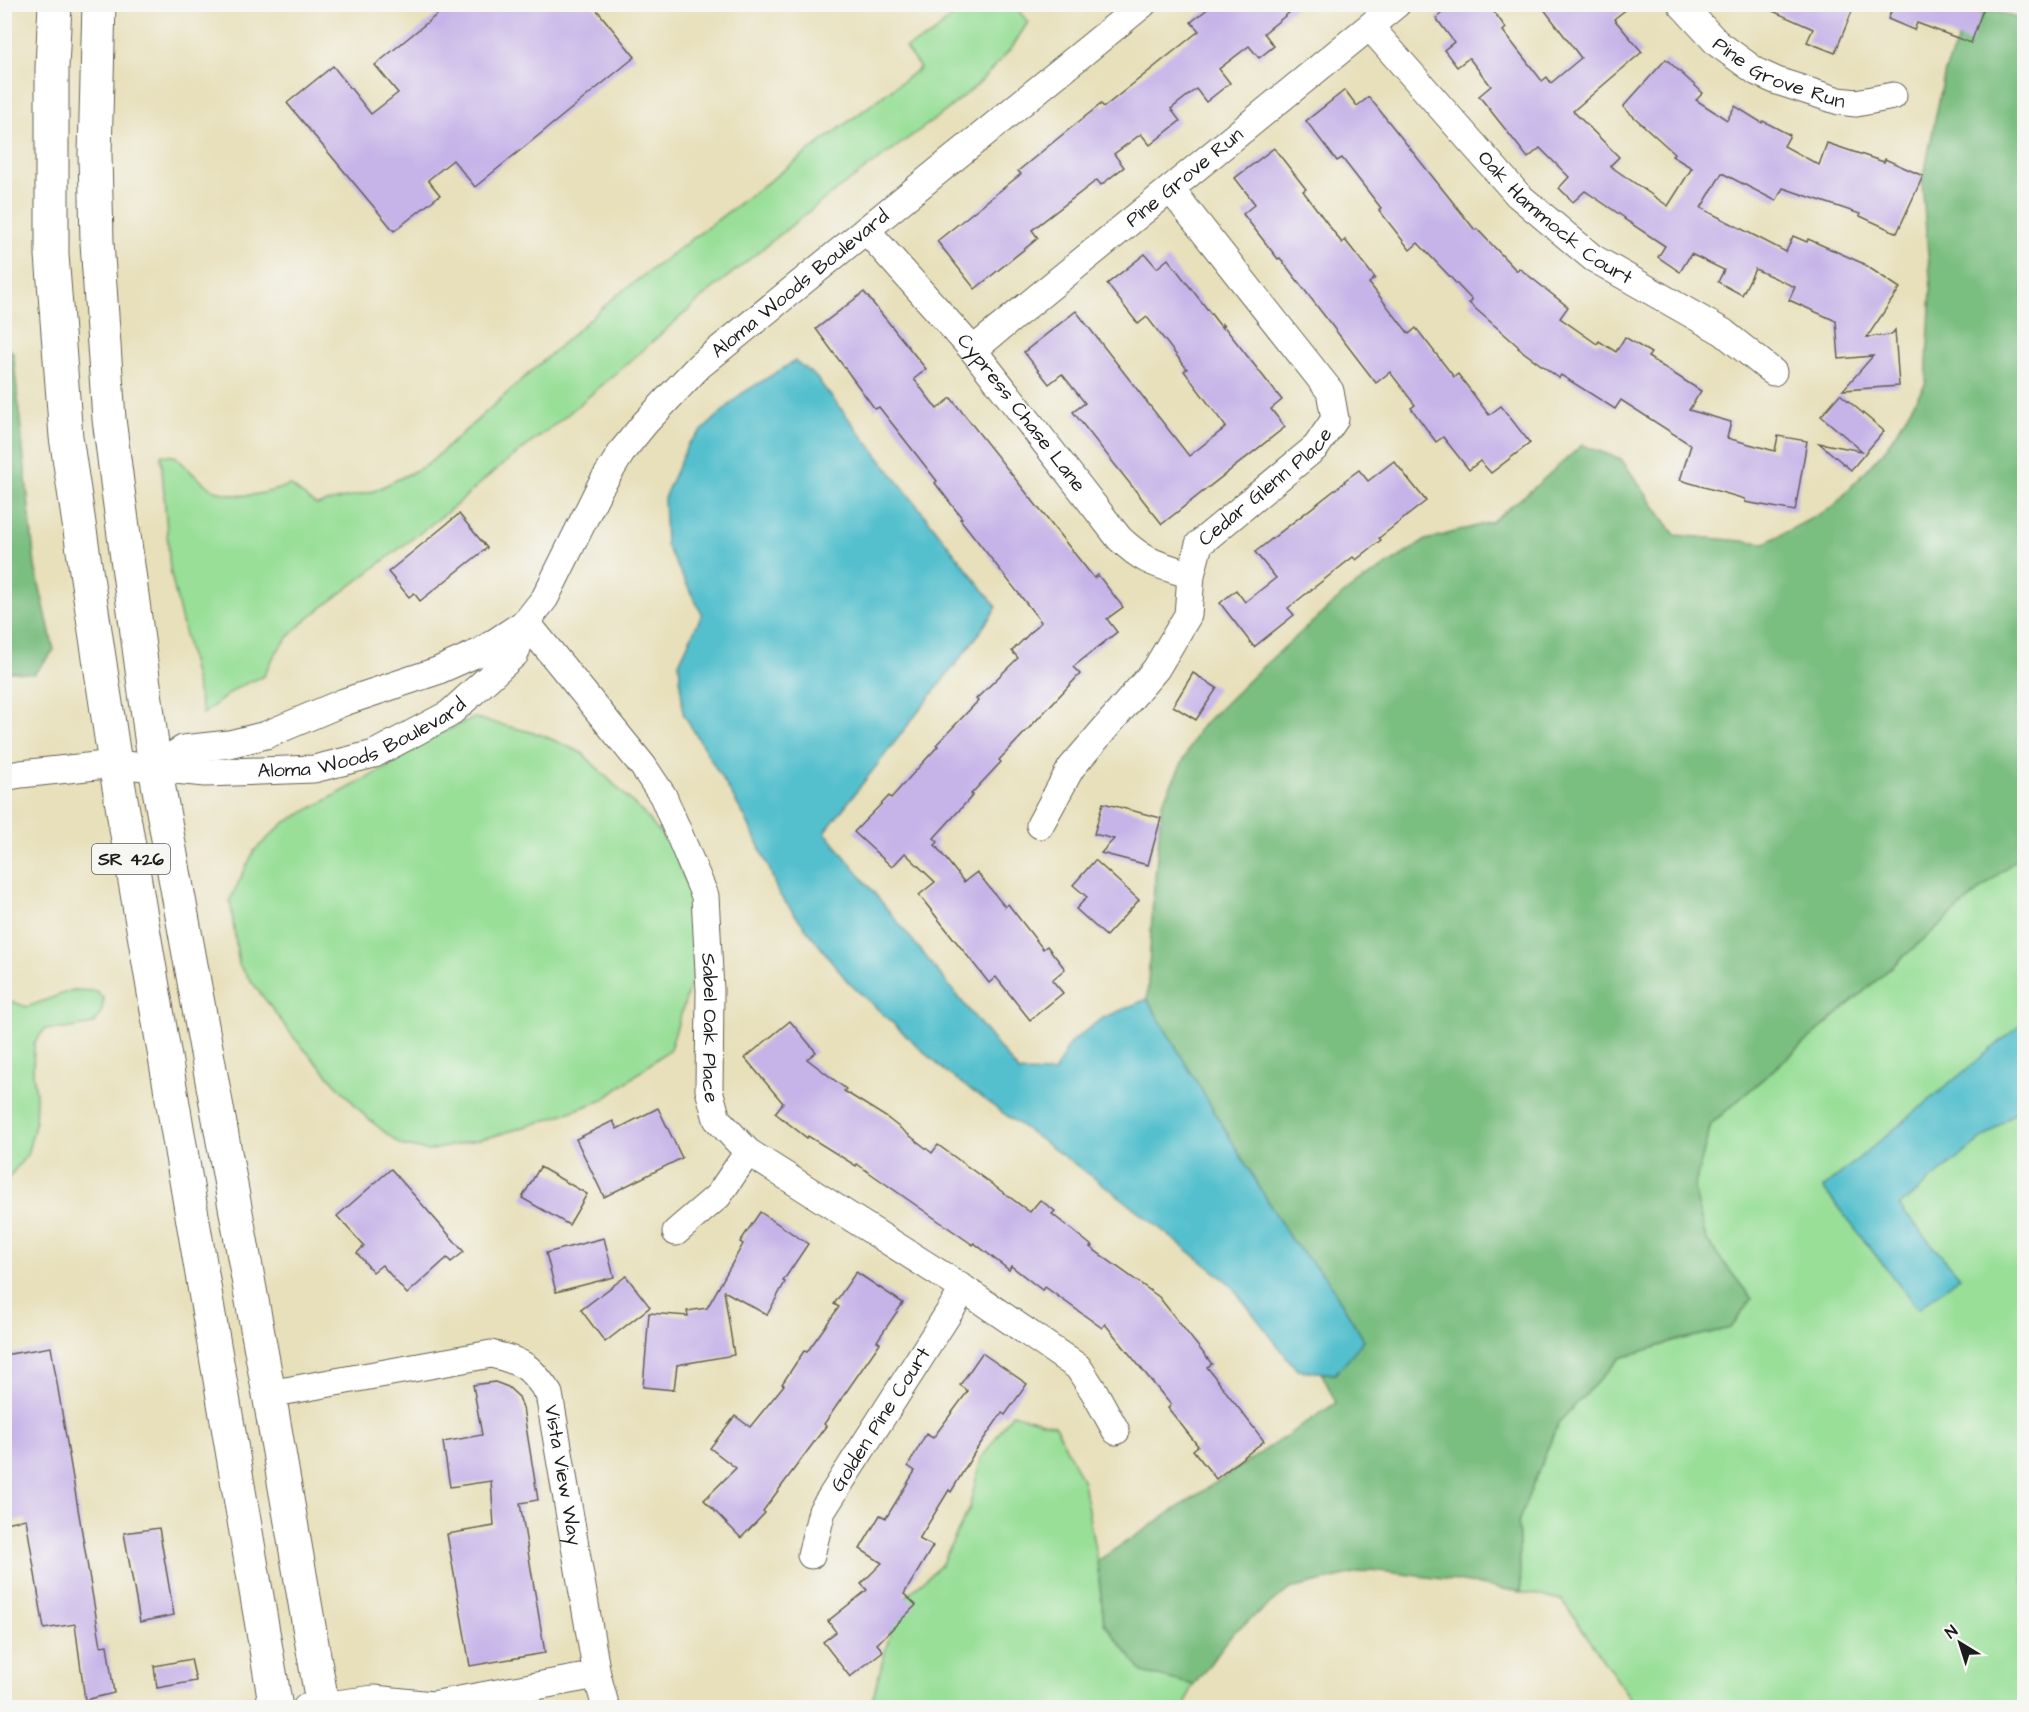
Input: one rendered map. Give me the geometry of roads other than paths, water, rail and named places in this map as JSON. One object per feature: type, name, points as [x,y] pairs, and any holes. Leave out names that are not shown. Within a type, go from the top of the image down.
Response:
[{"type":"main road","name":"SR 426","points":[[55,4],[52,80],[52,255],[66,437],[115,764],[276,1707]]},
{"type":"main road","name":"SR 426","points":[[99,4],[95,154],[97,242],[109,419],[155,767],[269,1394],[318,1706]]},
{"type":"street","name":"Aloma Woods Boulevard","points":[[155,767],[183,749],[229,744],[266,735],[344,702],[437,671],[480,652],[526,622],[545,598],[600,487],[623,450],[645,423],[699,366],[1143,4]]},
{"type":"street","name":"Pine Grove Run","points":[[973,350],[1397,4]]},
{"type":"street","name":"Pine Grove Run","points":[[1681,4],[1717,43],[1735,58],[1767,77],[1839,101],[1856,104],[1893,96]]},
{"type":"street","name":"Oak Hammock Court","points":[[1370,27],[1518,195],[1593,258],[1723,332],[1773,372]]},
{"type":"street","name":"Cedar Glenn Place","points":[[1040,825],[1071,768],[1156,669],[1188,615],[1191,574],[1199,544],[1316,447],[1335,419],[1330,392],[1171,190]]},
{"type":"street","name":"Cypress Chase Lane","points":[[866,230],[973,350],[1119,538],[1147,561],[1191,574]]},
{"type":"street","name":"Aloma Woods Boulevard","points":[[4,777],[115,764],[205,773],[314,770],[374,754],[449,714],[515,654],[526,622]]},
{"type":"street","name":"Sabel Oak Place","points":[[526,622],[648,774],[663,796],[705,896],[710,990],[709,1090],[717,1119],[748,1152],[964,1289],[1078,1367],[1116,1431]]},
{"type":"street","points":[[676,1232],[718,1196],[748,1152]]},
{"type":"street","name":"Golden Pine Court","points":[[811,1555],[822,1511],[964,1289]]},
{"type":"street","name":"Vista View Way","points":[[269,1394],[491,1354],[518,1361],[535,1373],[549,1394],[597,1676],[606,1707]]},
{"type":"street","points":[[318,1706],[374,1699],[429,1706],[597,1676]]},
{"type":"water","points":[[795,361],[815,376],[997,607],[978,635],[825,832],[1019,1072],[1054,1073],[1070,1043],[1101,1019],[1147,999],[1291,1240],[1327,1279],[1364,1340],[1335,1374],[1297,1370],[1229,1283],[1115,1193],[947,1073],[848,982],[778,893],[745,817],[683,713],[679,663],[702,614],[666,545],[664,498],[688,444],[741,394]]},
{"type":"water","points":[[2024,1022],[2024,1105],[1899,1206],[1960,1277],[1918,1309],[1823,1188]]}]
